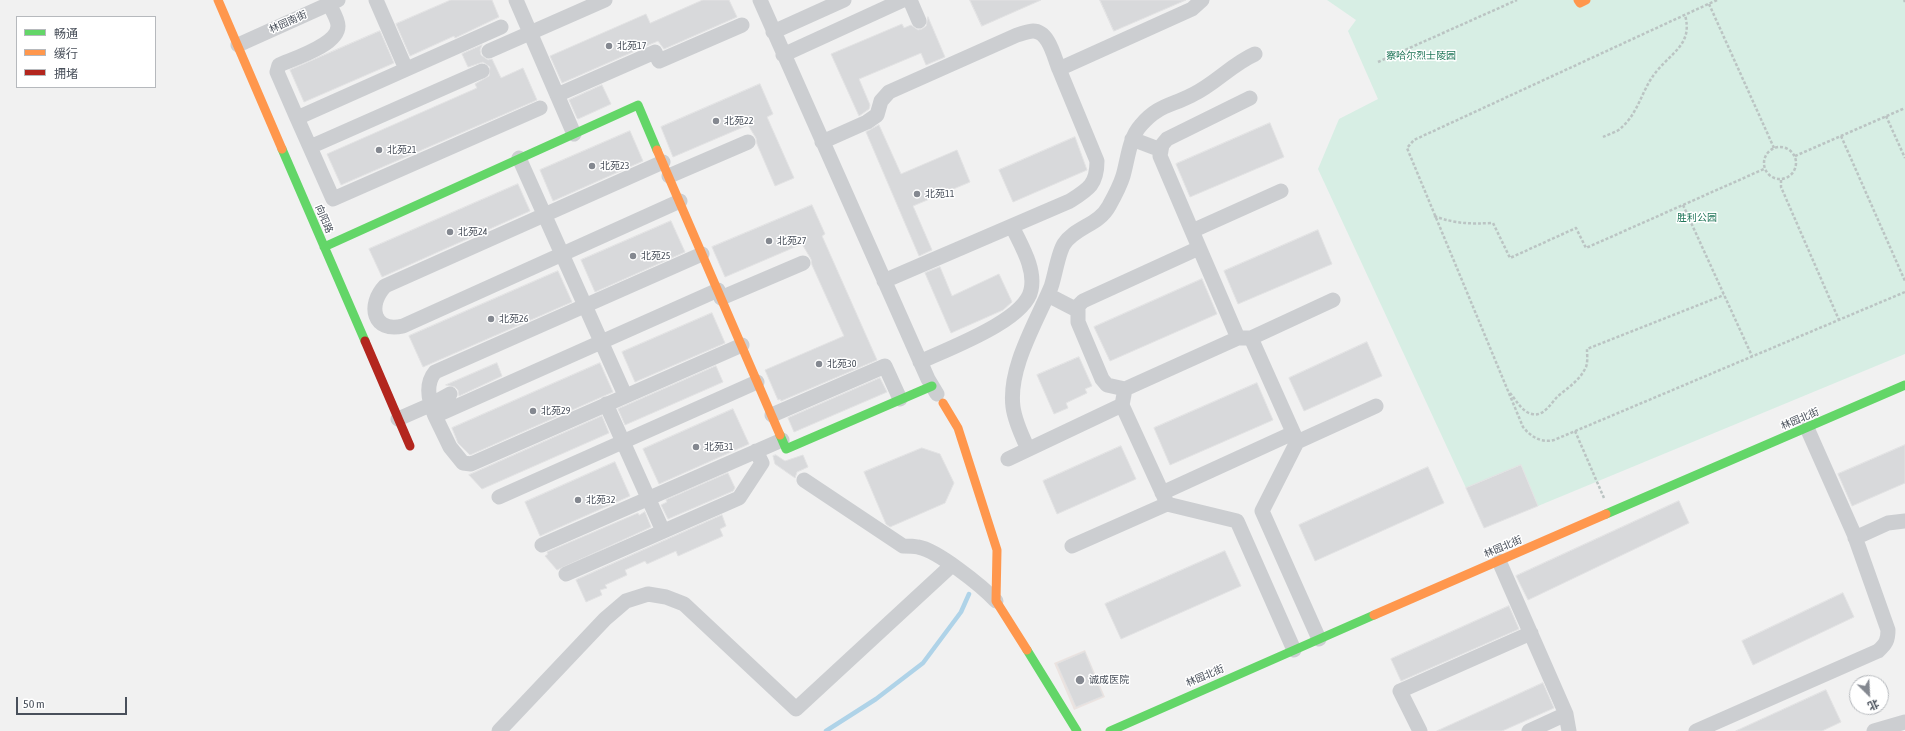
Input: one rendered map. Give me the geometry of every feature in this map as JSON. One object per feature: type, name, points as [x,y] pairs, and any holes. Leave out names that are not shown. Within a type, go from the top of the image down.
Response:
[{"type":"street","name":"向阳路","points":[[218,0],[410,446]]},
{"type":"street","points":[[376,0],[406,69]]},
{"type":"street","points":[[516,0],[574,134]]},
{"type":"street","points":[[489,51],[605,0]]},
{"type":"street","points":[[760,0],[920,362],[932,386],[958,428],[997,550],[996,601]]},
{"type":"street","points":[[773,32],[844,0]]},
{"type":"street","points":[[783,55],[903,0]]},
{"type":"street","points":[[910,0],[919,21]]},
{"type":"street","points":[[1060,69],[1192,9],[1202,0]]},
{"type":"street","points":[[1578,0],[1580,3],[1586,0]]},
{"type":"street","name":"林园南街","points":[[238,45],[332,1]]},
{"type":"street","points":[[332,1],[338,25],[336,36],[328,43],[279,65],[277,72],[333,199],[540,108]]},
{"type":"street","points":[[557,95],[655,52],[659,61],[742,25]]},
{"type":"street","points":[[297,118],[502,27]]},
{"type":"street","points":[[822,142],[867,122],[877,115],[881,102],[890,92],[1017,35],[1033,31],[1043,35],[1047,40],[1060,69],[1097,161],[1097,175],[1088,190],[1070,201],[884,281]]},
{"type":"street","points":[[1028,450],[1018,426],[1013,407],[1012,391],[1015,370],[1048,295],[1057,270],[1063,244],[1073,235],[1098,220],[1109,207],[1123,177],[1132,139],[1140,126],[1156,110],[1192,96],[1221,77],[1242,60],[1256,54]]},
{"type":"street","points":[[310,147],[482,71]]},
{"type":"street","points":[[1250,98],[1167,139],[1162,145],[1160,156],[1199,248],[1295,437]]},
{"type":"street","points":[[324,247],[519,158],[638,106],[786,448],[932,386]]},
{"type":"street","points":[[1132,139],[1161,150]]},
{"type":"street","points":[[669,176],[748,142]]},
{"type":"street","points":[[519,158],[626,395]]},
{"type":"street","points":[[663,162],[384,286],[375,303],[376,317],[384,326],[394,328],[403,326],[680,201]]},
{"type":"street","points":[[1192,231],[1281,191]]},
{"type":"street","points":[[920,362],[1004,322],[1019,309],[1031,291],[1031,273],[1012,226]]},
{"type":"street","points":[[1199,248],[1083,301],[1078,306],[1078,322],[1102,379],[1107,386],[1124,389],[1333,300]]},
{"type":"street","points":[[702,254],[435,372],[430,378],[429,384],[433,410],[450,447],[463,463],[471,464],[742,345]]},
{"type":"street","points":[[398,419],[433,410],[720,294],[803,263]]},
{"type":"street","points":[[1048,295],[1077,310]]},
{"type":"street","points":[[358,325],[376,317]]},
{"type":"street","points":[[772,415],[885,366],[900,400]]},
{"type":"street","points":[[500,497],[757,382]]},
{"type":"street","name":"林园北街","points":[[1110,731],[1905,385]]},
{"type":"street","points":[[1124,389],[1122,405],[1164,498],[1237,521],[1294,650]]},
{"type":"street","points":[[433,410],[450,394]]},
{"type":"street","points":[[606,404],[663,531]]},
{"type":"street","points":[[1008,459],[1122,405]]},
{"type":"street","points":[[1072,546],[1164,498],[1295,437],[1376,406]]},
{"type":"street","points":[[1696,731],[1873,654],[1885,645],[1888,639],[1888,630],[1855,538],[1807,428]]},
{"type":"street","points":[[1295,437],[1262,511],[1320,639]]},
{"type":"street","points":[[542,546],[782,440]]},
{"type":"street","points":[[566,574],[739,498],[762,463],[756,451]]},
{"type":"street","points":[[804,480],[903,546],[919,547],[952,565],[982,586],[996,601],[1077,731]]},
{"type":"street","points":[[1855,538],[1888,523],[1905,521]]},
{"type":"street","points":[[1499,561],[1566,714],[1569,731]]},
{"type":"street","points":[[499,731],[605,619],[626,601],[648,594],[666,597],[684,604],[796,709],[952,565]]},
{"type":"street","points":[[1420,731],[1400,691],[1531,633]]},
{"type":"street","points":[[1529,731],[1566,714]]},
{"type":"street","points":[[1874,731],[1905,722]]},
{"type":"path","points":[[1378,62],[1517,0]]},
{"type":"path","points":[[1717,0],[1409,144],[1407,148],[1523,427],[1534,437],[1548,441],[1905,292]]},
{"type":"path","points":[[1709,4],[1774,148]]},
{"type":"path","points":[[1603,137],[1622,128],[1635,112],[1647,85],[1656,71],[1682,45],[1688,25],[1685,15]]},
{"type":"path","points":[[1795,156],[1905,108]]},
{"type":"path","points":[[1886,116],[1905,158]]},
{"type":"path","points":[[1841,136],[1905,281]]},
{"type":"path","points":[[1783,147],[1788,149],[1795,156],[1796,166],[1794,171],[1786,178],[1781,180],[1771,177],[1764,169],[1764,157],[1767,152],[1774,148],[1783,147]]},
{"type":"path","points":[[1434,216],[1450,222],[1467,224],[1493,222],[1510,258],[1576,228],[1586,248],[1764,169]]},
{"type":"path","points":[[1781,180],[1781,187],[1839,320]]},
{"type":"path","points":[[1683,205],[1752,356]]},
{"type":"path","points":[[1507,389],[1522,408],[1531,414],[1536,415],[1547,410],[1558,396],[1575,384],[1587,366],[1587,349],[1724,295]]},
{"type":"path","points":[[1575,431],[1610,513]]},
{"type":"shaded area","name":"诚成医院","points":[[1085,650],[1105,697],[1074,710],[1054,663]]},
{"type":"green space","name":"胜利公园","points":[[1327,0],[1905,0],[1905,354],[1538,506],[1521,465],[1466,488],[1318,169],[1339,119],[1378,99],[1348,31],[1356,20]]},
{"type":"building","points":[[451,0],[492,0],[499,17],[455,38],[454,36],[410,56],[396,24]]},
{"type":"building","name":"北苑17","points":[[703,0],[729,0],[737,17],[664,49],[658,41],[562,83],[550,56],[646,14],[650,23]]},
{"type":"building","points":[[970,0],[1041,0],[982,26]]},
{"type":"building","points":[[1100,0],[1186,0],[1114,31]]},
{"type":"building","points":[[928,17],[945,57],[926,65],[921,53],[859,79],[870,105],[869,109],[859,116],[831,54],[902,24],[904,28],[911,25],[918,30],[922,29],[926,26]]},
{"type":"building","points":[[380,31],[394,63],[304,102],[290,70]]},
{"type":"building","points":[[482,45],[480,50],[481,55],[488,60],[492,59],[501,78],[523,68],[537,100],[341,185],[327,154],[477,88],[475,84],[489,76],[490,67],[483,62],[468,67],[462,54]]},
{"type":"building","name":"北苑22","points":[[760,84],[773,114],[767,117],[794,178],[775,186],[757,144],[756,138],[748,125],[673,157],[661,127]]},
{"type":"building","points":[[602,85],[611,104],[578,119],[569,100]]},
{"type":"building","points":[[1270,123],[1284,157],[1190,197],[1176,164]]},
{"type":"building","name":"北苑11","points":[[879,125],[901,174],[957,150],[970,182],[913,206],[932,250],[919,256],[866,132]]},
{"type":"building","name":"北苑23","points":[[630,131],[643,161],[553,201],[540,170]]},
{"type":"building","points":[[1075,137],[1087,170],[1013,202],[999,170]]},
{"type":"building","name":"北苑24","points":[[518,184],[530,211],[382,277],[369,249]]},
{"type":"building","points":[[812,205],[825,234],[822,236],[877,360],[781,401],[780,399],[778,400],[765,370],[844,336],[812,265],[811,259],[802,244],[725,277],[712,247]]},
{"type":"building","name":"北苑25","points":[[671,221],[685,252],[595,292],[581,260]]},
{"type":"building","points":[[1318,230],[1332,264],[1238,304],[1224,271]]},
{"type":"building","points":[[940,267],[952,296],[999,274],[1012,302],[1003,310],[951,333],[925,273]]},
{"type":"building","name":"北苑26","points":[[558,271],[572,302],[423,367],[409,336]]},
{"type":"building","points":[[1202,279],[1217,314],[1110,361],[1094,327]]},
{"type":"building","points":[[712,313],[725,343],[635,382],[622,352]]},
{"type":"building","points":[[1367,342],[1382,376],[1304,411],[1289,378]]},
{"type":"building","points":[[1079,357],[1092,386],[1085,389],[1087,393],[1066,403],[1068,408],[1054,414],[1037,375]]},
{"type":"building","points":[[497,363],[502,376],[459,396],[458,390],[455,387],[446,385]]},
{"type":"building","name":"北苑29","points":[[600,363],[613,392],[470,455],[458,443],[452,428]]},
{"type":"building","points":[[716,366],[723,382],[625,425],[618,409]]},
{"type":"building","points":[[880,378],[887,392],[794,432],[788,418]]},
{"type":"building","points":[[1257,383],[1273,420],[1170,465],[1154,428]]},
{"type":"building","name":"北苑31","points":[[733,409],[749,444],[659,484],[643,449]]},
{"type":"building","points":[[602,416],[609,433],[482,489],[469,475]]},
{"type":"building","points":[[1905,445],[1905,483],[1852,506],[1838,474]]},
{"type":"building","points":[[1121,446],[1136,479],[1057,514],[1043,481]]},
{"type":"building","points":[[922,448],[940,454],[954,483],[945,503],[890,527],[886,524],[864,472]]},
{"type":"building","points":[[776,455],[785,461],[803,455],[808,467],[797,472],[795,478],[775,464],[773,456]]},
{"type":"building","name":"北苑32","points":[[615,462],[630,496],[540,536],[525,502]]},
{"type":"building","points":[[1521,465],[1538,506],[1484,528],[1466,488]]},
{"type":"building","points":[[1428,467],[1444,503],[1315,561],[1299,525]]},
{"type":"building","points":[[728,473],[735,488],[733,491],[668,519],[661,505],[667,502],[666,500]]},
{"type":"building","points":[[1679,501],[1689,523],[1528,600],[1516,576]]},
{"type":"building","points":[[645,512],[651,527],[557,570],[545,556],[548,554],[547,552],[638,513],[639,515]]},
{"type":"building","points":[[722,515],[726,526],[720,529],[723,536],[678,556],[676,551],[647,564],[645,561],[625,570],[627,575],[605,585],[607,588],[600,590],[602,595],[586,602],[576,580]]},
{"type":"building","points":[[1225,551],[1241,586],[1121,639],[1105,604]]},
{"type":"building","points":[[1843,593],[1854,617],[1753,665],[1742,641]]},
{"type":"building","points":[[1509,606],[1519,629],[1401,681],[1391,659]]},
{"type":"building","name":"诚成医院","points":[[1085,652],[1103,696],[1076,707],[1057,664]]},
{"type":"building","points":[[1543,683],[1554,708],[1502,731],[1437,731]]},
{"type":"building","points":[[1826,690],[1841,722],[1822,731],[1736,731]]},
{"type":"waterway","points":[[826,731],[876,699],[923,663],[961,612],[969,594]]},
{"type":"traffic: fast","points":[[324,247],[638,105],[657,150]]},
{"type":"traffic: fast","points":[[282,149],[365,341]]},
{"type":"traffic: fast","points":[[1606,514],[1905,385]]},
{"type":"traffic: fast","points":[[780,435],[786,449],[932,386]]},
{"type":"traffic: fast","points":[[1110,731],[1374,615]]},
{"type":"traffic: fast","points":[[1027,650],[1077,731]]},
{"type":"traffic: slow","points":[[218,0],[282,149]]},
{"type":"traffic: slow","points":[[1578,0],[1580,3],[1586,0]]},
{"type":"traffic: slow","points":[[657,150],[780,435]]},
{"type":"traffic: slow","points":[[943,403],[958,428],[997,550],[996,601],[1027,650]]},
{"type":"traffic: slow","points":[[1374,615],[1606,514]]},
{"type":"traffic: jam","points":[[365,341],[410,446]]},
{"type":"place","name":"北苑17","points":[[609,46]]},
{"type":"place","name":"北苑22","points":[[716,121]]},
{"type":"place","name":"北苑21","points":[[379,150]]},
{"type":"place","name":"北苑23","points":[[592,166]]},
{"type":"place","name":"北苑11","points":[[917,194]]},
{"type":"place","name":"北苑24","points":[[450,232]]},
{"type":"place","name":"北苑27","points":[[769,241]]},
{"type":"place","name":"北苑25","points":[[633,256]]},
{"type":"place","name":"北苑26","points":[[491,319]]},
{"type":"place","name":"北苑30","points":[[819,364]]},
{"type":"place","name":"北苑29","points":[[533,411]]},
{"type":"place","name":"北苑31","points":[[696,447]]},
{"type":"place","name":"北苑32","points":[[578,500]]},
{"type":"place","name":"诚成医院","points":[[1080,680]]},
{"type":"park label","name":"察哈尔烈士陵园","points":[[1421,56]]}]
